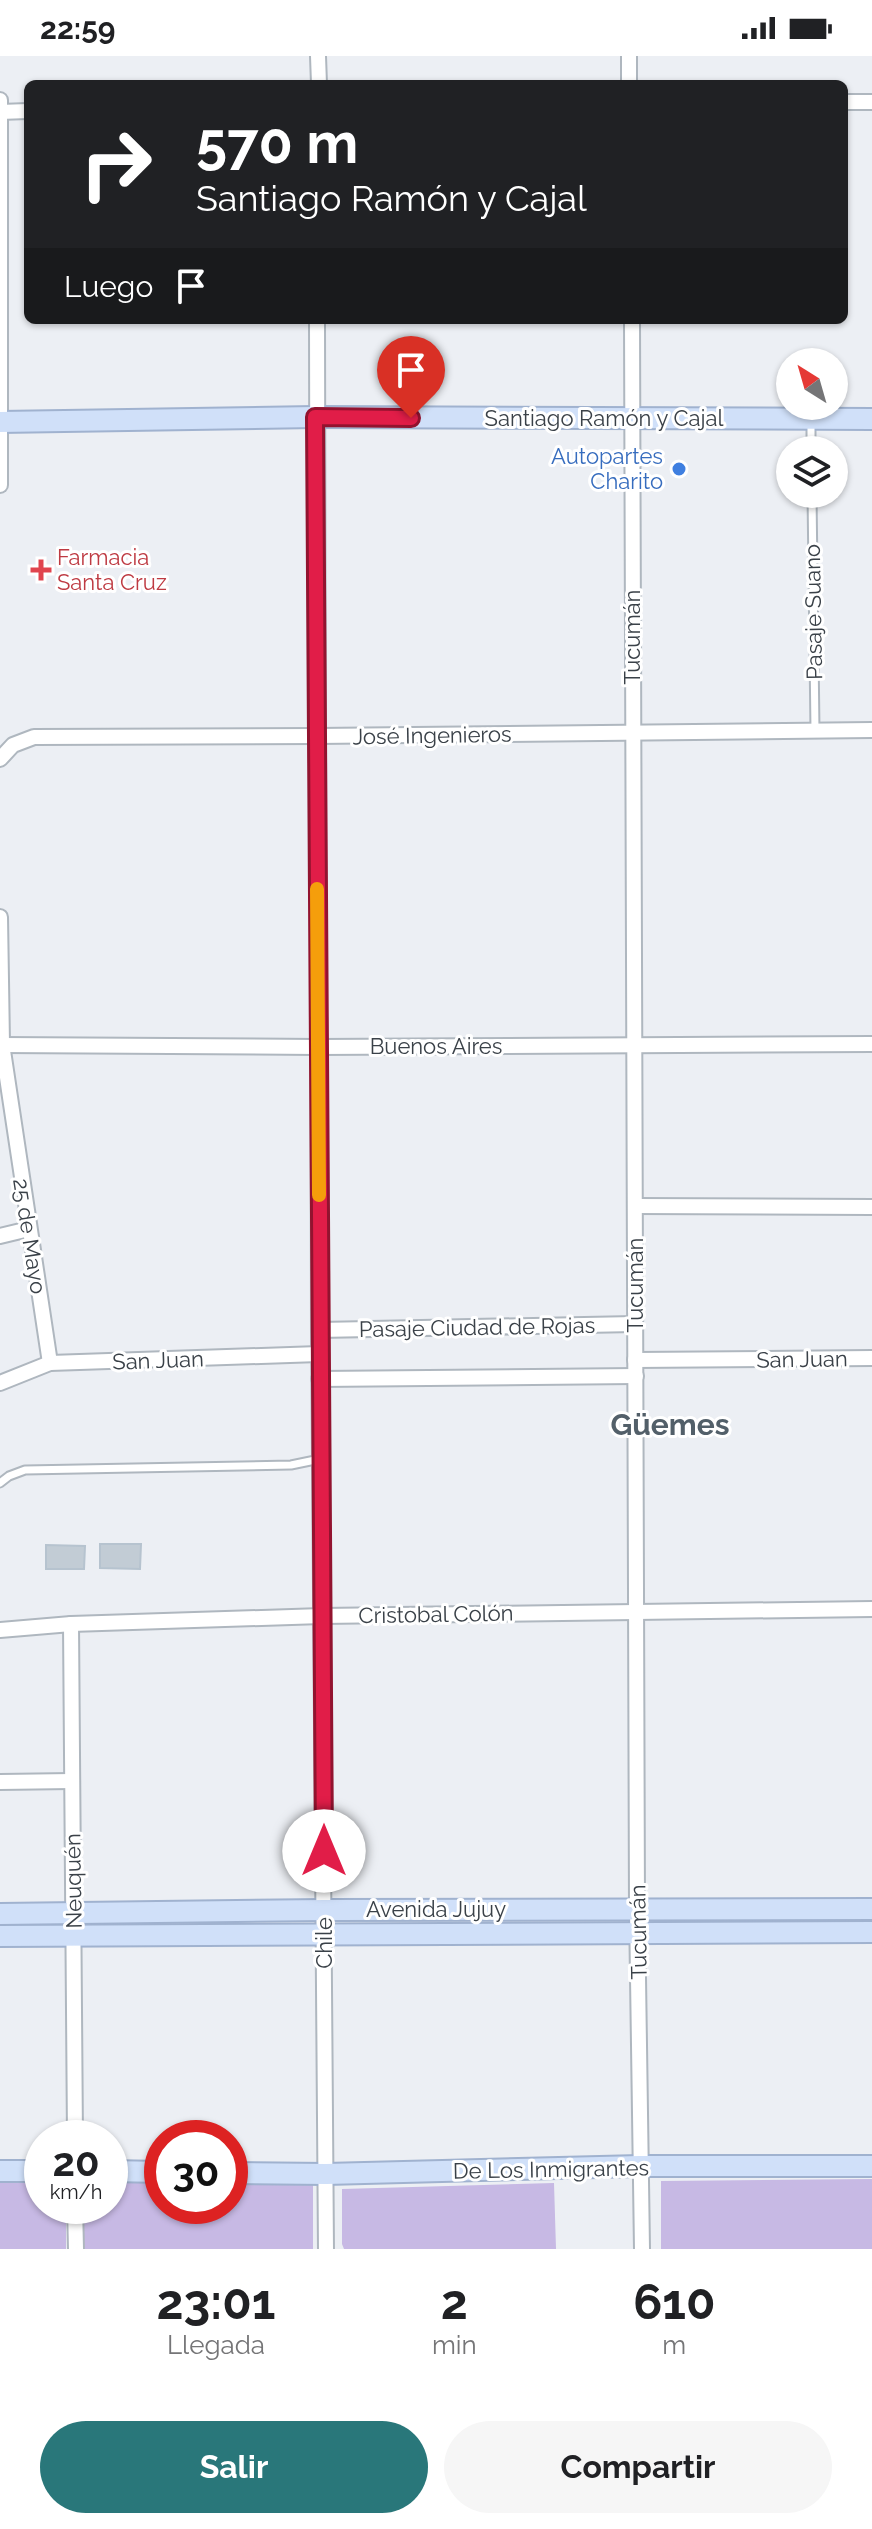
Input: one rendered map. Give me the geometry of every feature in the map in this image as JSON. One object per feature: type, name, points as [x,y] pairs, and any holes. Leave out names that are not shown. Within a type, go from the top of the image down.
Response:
[{"type":"street","points":[[318,56],[319,80]]},
{"type":"street","points":[[629,56],[629,80]]},
{"type":"street","points":[[0,100],[0,485]]},
{"type":"street","points":[[848,102],[872,102]]},
{"type":"street","points":[[0,112],[24,111]]},
{"type":"street","name":"Chile","points":[[317,324],[319,1379],[326,2249]]},
{"type":"street","name":"Tucumán","points":[[632,324],[637,1931],[642,2249]]},
{"type":"street","name":"Santiago Ramón y Cajal","points":[[1,422],[315,417],[776,420]]},
{"type":"street","name":"Santiago Ramón y Cajal","points":[[848,419],[872,419]]},
{"type":"street","name":"José Ingenieros","points":[[0,759],[13,745],[34,737],[872,730]]},
{"type":"street","name":"25 de Mayo","points":[[0,917],[1,1045],[50,1363]]},
{"type":"street","name":"Buenos Aires","points":[[1,1045],[872,1044]]},
{"type":"street","points":[[635,1206],[872,1207]]},
{"type":"street","points":[[0,1236],[29,1229]]},
{"type":"street","name":"Pasaje Ciudad de Rojas","points":[[319,1330],[635,1324]]},
{"type":"street","name":"San Juan","points":[[0,1383],[50,1363],[319,1354]]},
{"type":"street","name":"San Juan","points":[[635,1360],[872,1358]]},
{"type":"street","points":[[319,1379],[636,1376]]},
{"type":"street","name":"Cristobal Colón","points":[[0,1630],[71,1624],[322,1616],[872,1609]]},
{"type":"street","name":"Neuquén","points":[[71,1624],[75,2120]]},
{"type":"street","points":[[0,1782],[72,1781]]},
{"type":"street","name":"Avenida Jujuy","points":[[0,1914],[872,1909]]},
{"type":"street","name":"Avenida Jujuy","points":[[0,1936],[872,1932]]},
{"type":"street","name":"De Los Inmigrantes","points":[[248,2173],[640,2166],[872,2166]]},
{"type":"street","points":[[0,2171],[24,2171]]},
{"type":"street","points":[[75,2224],[76,2249]]},
{"type":"street","points":[[326,2229],[333,2249]]},
{"type":"lane","points":[[811,420],[811,436]]},
{"type":"lane","name":"Pasaje Suano","points":[[812,508],[815,730]]},
{"type":"lane","points":[[0,1483],[25,1470],[291,1465],[320,1459]]},
{"type":"shaded area","points":[[24,2177],[24,2224],[66,2224],[66,2249],[0,2249],[0,2178]]},
{"type":"shaded area","points":[[144,2179],[144,2224],[248,2224],[248,2179],[313,2181],[313,2249],[84,2249],[83,2224],[128,2224],[128,2180]]},
{"type":"shaded area","points":[[872,2179],[872,2249],[661,2249],[661,2181]]},
{"type":"shaded area","points":[[554,2183],[556,2249],[344,2249],[342,2244],[342,2189]]},
{"type":"building","points":[[100,1544],[141,1544],[140,1569],[100,1568]]},
{"type":"building","points":[[46,1545],[85,1546],[84,1569],[46,1569]]},
{"type":"slow traffic","points":[[317,889],[319,1195]]},
{"type":"place","name":"Autopartes Charito","points":[[679,469]]},
{"type":"place","name":"Farmacia Santa Cruz","points":[[41,570]]},
{"type":"district","name":"Güemes","points":[[670,1425]]},
{"type":"route","points":[[324,1851],[315,417],[411,418]]}]
